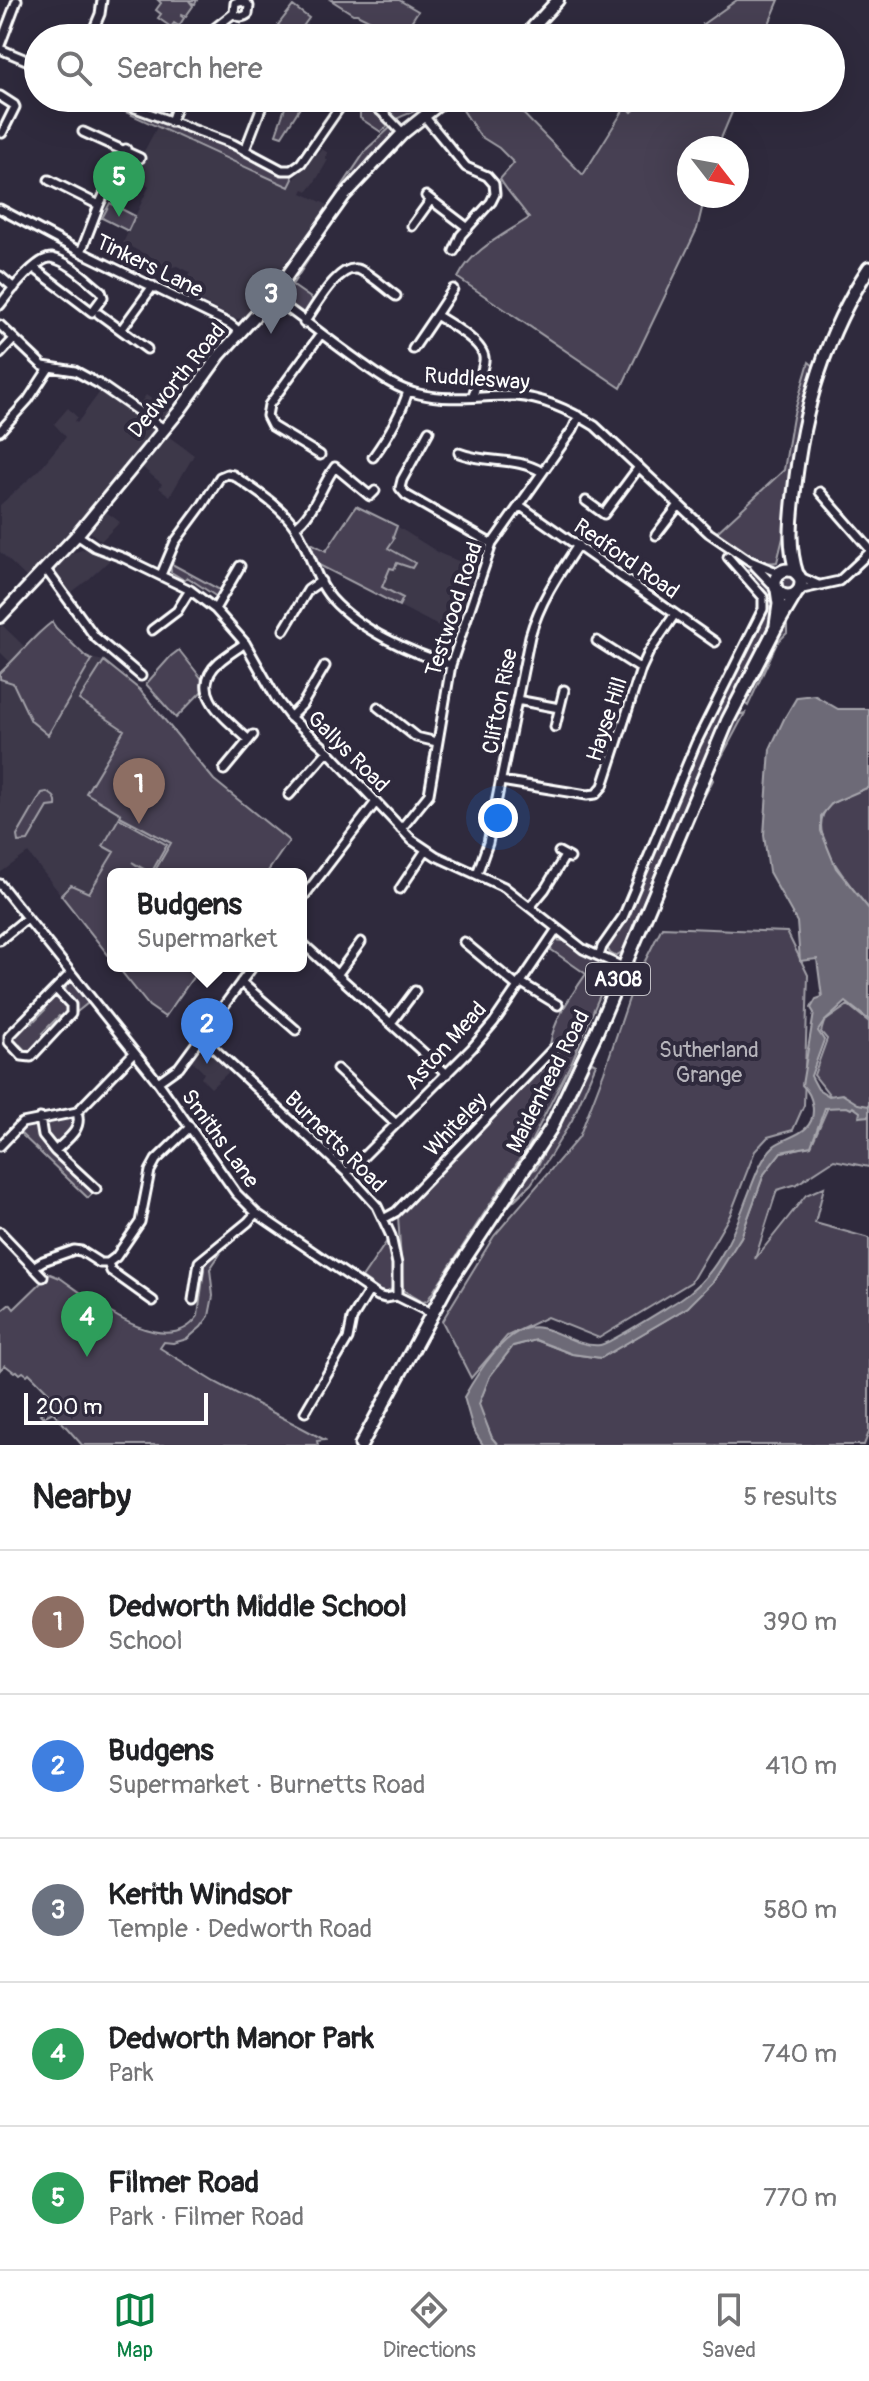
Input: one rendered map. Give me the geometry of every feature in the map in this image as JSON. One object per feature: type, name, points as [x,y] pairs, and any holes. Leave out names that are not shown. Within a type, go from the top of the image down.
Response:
[{"type":"main road","points":[[536,24],[558,0]]},
{"type":"main road","name":"Dedworth Road","points":[[2,611],[77,535],[204,379],[219,356],[272,297],[344,196],[403,133],[429,112]]},
{"type":"main road","points":[[790,527],[791,554],[800,583],[798,591],[786,596],[776,589],[775,580],[790,527],[800,444],[813,388],[837,326],[869,268]]},
{"type":"main road","points":[[779,573],[789,570],[798,575]]},
{"type":"main road","name":"Maidenhead Road","points":[[775,629],[779,609],[776,589]]},
{"type":"main road","name":"Maidenhead Road","points":[[361,1445],[448,1284],[551,1128],[575,1080],[728,720],[798,591]]},
{"type":"street","points":[[17,0],[0,47],[24,58]]},
{"type":"street","points":[[96,24],[102,0]]},
{"type":"street","points":[[220,24],[234,13]]},
{"type":"street","points":[[0,96],[14,105],[15,110],[2,133]]},
{"type":"street","points":[[145,112],[245,150],[282,170],[291,170],[301,163],[336,112]]},
{"type":"street","points":[[171,122],[174,112]]},
{"type":"street","points":[[245,150],[260,112]]},
{"type":"street","points":[[381,112],[403,133]]},
{"type":"street","points":[[424,116],[466,167],[487,176],[494,184],[495,194],[491,202],[461,235],[454,251]]},
{"type":"street","points":[[83,132],[140,158]]},
{"type":"street","points":[[81,252],[126,149]]},
{"type":"street","points":[[49,180],[99,205]]},
{"type":"street","points":[[412,226],[428,198],[468,228]]},
{"type":"street","name":"Tinkers Lane","points":[[0,209],[230,324],[240,332]]},
{"type":"street","points":[[0,305],[42,259],[50,258],[67,265],[101,291],[103,297],[92,312],[34,268]]},
{"type":"street","points":[[304,323],[338,275],[347,269],[358,269],[392,295]]},
{"type":"street","points":[[0,276],[14,288]]},
{"type":"street","points":[[121,330],[153,286]]},
{"type":"street","points":[[416,347],[453,289]]},
{"type":"street","name":"Ruddlesway","points":[[272,297],[375,373],[408,391],[445,398],[518,396],[539,400],[579,416],[595,426],[709,533],[750,561],[779,573]]},
{"type":"street","points":[[99,314],[147,349]]},
{"type":"street","points":[[436,315],[479,345],[484,353],[485,362],[473,397]]},
{"type":"street","points":[[0,325],[43,366],[75,371],[164,429]]},
{"type":"street","points":[[318,452],[272,426],[267,416],[269,405],[321,334]]},
{"type":"street","points":[[0,354],[14,339]]},
{"type":"street","points":[[0,431],[28,400],[49,368]]},
{"type":"street","points":[[373,457],[394,426],[408,391]]},
{"type":"street","name":"Testwood Road","points":[[401,829],[429,794],[451,665],[492,544],[579,416]]},
{"type":"street","points":[[429,431],[400,488],[406,495],[492,544]]},
{"type":"street","points":[[380,447],[388,453]]},
{"type":"street","points":[[462,452],[475,459],[530,465],[542,472]]},
{"type":"street","points":[[295,527],[309,514],[335,467],[370,496],[375,491]]},
{"type":"street","points":[[586,501],[604,514],[618,500],[639,467]]},
{"type":"street","points":[[161,575],[175,542],[220,477],[233,475],[283,513],[295,527],[330,597],[351,617],[424,657],[451,665]]},
{"type":"street","points":[[798,591],[842,579],[869,551],[820,492]]},
{"type":"street","name":"Redford Road","points":[[519,505],[715,642]]},
{"type":"street","points":[[657,530],[679,505]]},
{"type":"street","name":"Gallys Road","points":[[77,535],[95,547],[190,590],[215,609],[245,643],[290,717],[328,751],[401,829],[426,850],[504,887],[583,949],[623,967]]},
{"type":"street","name":"Clifton Rise","points":[[477,874],[488,843],[538,611],[550,586],[578,545]]},
{"type":"street","points":[[599,956],[623,917],[696,743],[763,609],[763,597],[728,557]]},
{"type":"street","points":[[741,572],[750,561]]},
{"type":"street","name":"Ruddlesway","points":[[750,561],[776,589]]},
{"type":"street","points":[[215,609],[240,566]]},
{"type":"street","points":[[45,568],[95,637],[141,676]]},
{"type":"street","points":[[798,575],[823,586]]},
{"type":"street","points":[[284,630],[308,590],[321,581]]},
{"type":"street","points":[[152,630],[177,611],[190,590]]},
{"type":"street","name":"Hayse Hill","points":[[501,781],[596,794],[603,786],[641,669],[675,614]]},
{"type":"street","points":[[227,764],[251,737],[212,705],[206,688],[209,675],[217,663],[245,643]]},
{"type":"street","points":[[598,645],[641,669]]},
{"type":"street","points":[[290,717],[302,705],[325,666]]},
{"type":"street","points":[[555,727],[564,690]]},
{"type":"street","points":[[517,700],[559,708]]},
{"type":"street","points":[[381,712],[416,737],[437,742]]},
{"type":"street","points":[[289,795],[328,751]]},
{"type":"street","points":[[307,892],[376,802]]},
{"type":"street","points":[[400,889],[426,850]]},
{"type":"street","points":[[530,907],[565,855]]},
{"type":"street","name":"Smiths Lane","points":[[0,884],[158,1082],[236,1193],[256,1213],[369,1291],[385,1298],[397,1296],[431,1313]]},
{"type":"street","points":[[0,938],[27,918]]},
{"type":"street","name":"Aston Mead","points":[[347,1173],[472,1048],[494,1022],[557,929]]},
{"type":"street","points":[[337,975],[361,942]]},
{"type":"street","points":[[464,942],[519,984],[554,1000]]},
{"type":"street","points":[[307,948],[447,1074]]},
{"type":"street","points":[[158,1082],[179,1067],[248,972]]},
{"type":"street","points":[[56,989],[71,1005],[71,1014],[31,1057],[22,1056],[9,1042],[9,1036],[71,973]]},
{"type":"street","points":[[241,982],[296,1030]]},
{"type":"street","points":[[391,1023],[416,991]]},
{"type":"street","name":"Burnetts Road","points":[[200,1038],[370,1197],[385,1218],[391,1236],[397,1264],[397,1296]]},
{"type":"street","points":[[0,1146],[22,1123],[77,1112],[134,1053]]},
{"type":"street","name":"Whiteley","points":[[385,1218],[396,1212],[552,1053]]},
{"type":"street","points":[[337,1069],[396,1124]]},
{"type":"street","points":[[55,1151],[78,1128],[80,1121],[77,1112]]},
{"type":"street","points":[[40,1118],[43,1136],[96,1189]]},
{"type":"street","points":[[33,1267],[74,1250],[100,1263],[108,1263],[116,1257],[140,1222],[150,1171],[156,1160],[190,1127]]},
{"type":"street","points":[[193,1300],[201,1255],[224,1242],[256,1213]]},
{"type":"street","points":[[0,1232],[43,1277]]},
{"type":"street","points":[[108,1263],[111,1271],[153,1301]]},
{"type":"street","points":[[305,1412],[348,1339],[352,1319],[369,1291]]},
{"type":"shaded area","points":[[157,127],[289,187],[314,152],[318,154],[322,149],[328,153],[325,158],[328,160],[315,182],[302,193],[328,205],[271,286],[244,318],[235,319],[181,291],[190,272],[177,266],[168,271],[154,265],[154,259],[123,243],[149,186],[127,174],[139,154],[142,155]]},
{"type":"shaded area","points":[[102,389],[157,428],[27,578],[0,552],[0,505],[37,472],[66,437],[54,424],[68,408],[77,417],[74,421],[77,423]]},
{"type":"shaded area","points":[[146,395],[171,413],[166,419],[141,402]]},
{"type":"shaded area","points":[[168,436],[194,455],[170,496],[159,488],[162,484],[143,468]]},
{"type":"shaded area","points":[[356,506],[390,522],[441,554],[476,568],[454,634],[319,565]]},
{"type":"shaded area","points":[[105,511],[120,522],[101,541],[88,530]]},
{"type":"shaded area","points":[[85,549],[110,560],[68,595],[53,568],[65,555]]},
{"type":"shaded area","points":[[52,622],[86,657],[104,661],[140,690],[214,780],[289,841],[270,868],[107,868],[107,953],[28,853],[0,873],[0,673],[11,663],[0,652],[0,627],[2,625],[24,646]]},
{"type":"shaded area","points":[[814,695],[838,709],[869,709],[869,787],[832,803],[821,816],[821,831],[836,868],[869,909],[869,1020],[846,1002],[824,1022],[818,1031],[824,1040],[811,1076],[818,1089],[829,1096],[842,1094],[858,1104],[869,1106],[869,1116],[859,1117],[860,1112],[853,1107],[825,1108],[811,1146],[781,1152],[764,1174],[741,1237],[713,1282],[688,1307],[601,1358],[572,1354],[536,1340],[513,1346],[490,1376],[479,1404],[492,1438],[498,1445],[483,1445],[473,1429],[464,1397],[477,1375],[506,1340],[517,1332],[541,1328],[584,1344],[600,1345],[692,1291],[721,1256],[769,1151],[803,1131],[810,1123],[813,1106],[802,1085],[814,1013],[811,1008],[816,999],[822,997],[817,959],[800,961],[797,922],[769,872],[764,835],[770,749],[797,697]]},
{"type":"shaded area","points":[[210,1051],[231,1070],[211,1088],[201,1078],[204,1073],[191,1060],[200,1052]]},
{"type":"green space","points":[[158,0],[197,0],[195,4],[190,2],[193,6],[186,16],[182,14],[184,18],[180,24],[167,24],[158,18],[161,14],[156,10],[161,3]]},
{"type":"green space","points":[[331,0],[399,0],[418,11],[410,24],[377,24]]},
{"type":"green space","points":[[737,0],[779,0],[769,24],[703,24]]},
{"type":"green space","points":[[293,6],[309,18],[305,24],[279,24]]},
{"type":"green space","points":[[125,112],[137,112],[241,150],[275,172],[291,174],[293,179],[289,187]]},
{"type":"green space","points":[[284,112],[297,112],[282,136],[276,134]]},
{"type":"green space","points":[[360,112],[377,112],[389,125],[381,132],[360,118]]},
{"type":"green space","points":[[385,112],[412,112],[398,118],[394,121]]},
{"type":"green space","points":[[464,112],[522,112],[583,175],[622,112],[732,112],[722,136],[677,136],[677,208],[702,208],[697,229],[621,388],[458,278],[480,251],[529,218],[500,179],[514,163],[499,148],[480,136]]},
{"type":"green space","points":[[391,127],[393,135],[370,157],[337,198],[336,195],[367,149]]},
{"type":"green space","points":[[110,203],[135,216],[128,231],[102,218]]},
{"type":"green space","points":[[319,241],[292,285],[315,301],[304,313],[286,301],[284,292]]},
{"type":"green space","points":[[809,362],[814,366],[798,425],[785,530],[777,562],[762,561],[744,554],[715,534],[784,470],[793,417]]},
{"type":"green space","points":[[356,506],[397,526],[388,548],[415,563],[412,568],[397,563],[394,569],[390,568],[382,587],[403,598],[399,606],[319,565],[309,542],[326,551]]},
{"type":"green space","points":[[170,563],[222,591],[217,597],[187,577],[184,580],[171,572]]},
{"type":"green space","points":[[748,569],[765,582],[775,602],[769,601],[746,572]]},
{"type":"green space","points":[[784,574],[792,574],[797,583],[795,590],[784,592],[779,587],[779,579]]},
{"type":"green space","points":[[770,606],[774,607],[768,626],[697,775],[622,952],[615,956],[606,946],[626,917],[702,739]]},
{"type":"green space","points":[[787,616],[787,633],[777,643],[748,706],[743,702]]},
{"type":"green space","points":[[52,622],[92,660],[48,735],[31,721],[13,683],[0,679],[0,673]]},
{"type":"green space","points":[[179,650],[205,683],[204,689],[176,718],[146,684]]},
{"type":"green space","points":[[104,661],[140,690],[214,780],[289,841],[270,868],[156,868],[171,843],[120,816],[86,793],[124,730],[79,700]]},
{"type":"green space","points":[[745,713],[711,777],[713,780],[690,824],[737,715]]},
{"type":"green space","points":[[869,787],[869,909],[832,859],[821,830],[822,817],[829,806]]},
{"type":"green space","points":[[47,792],[56,801],[56,806],[48,807],[28,841],[18,842],[17,836],[42,793]]},
{"type":"green space","points":[[119,818],[167,845],[154,868],[142,868],[132,862],[140,868],[107,868],[107,953],[61,895],[71,885],[89,893],[114,852],[103,846]]},
{"type":"green space","name":"Sutherland Grange","points":[[662,927],[787,932],[808,975],[804,1105],[793,1130],[768,1137],[755,1151],[730,1215],[691,1282],[599,1338],[547,1317],[507,1336],[471,1378],[442,1321],[494,1236],[579,1137],[635,981]]},
{"type":"green space","points":[[555,940],[564,941],[580,953],[605,964],[609,974],[572,1061],[532,1140],[427,1301],[423,1302],[403,1290],[398,1216],[546,1064],[555,1063],[560,1056],[558,1049],[550,1044],[552,1034],[564,1007],[586,974],[550,949]]},
{"type":"green space","points":[[122,972],[197,972],[165,1017],[149,1006]]},
{"type":"green space","points":[[67,982],[71,982],[88,1003],[77,1012],[75,1002],[65,991]]},
{"type":"green space","points":[[54,995],[68,1006],[68,1013],[63,1018],[59,1016],[42,1033],[45,1037],[29,1054],[22,1053],[25,1050],[20,1045],[17,1048],[11,1038],[45,1010],[42,1006]]},
{"type":"green space","points":[[848,1005],[869,1022],[869,1167],[834,1160],[797,1184],[777,1190],[755,1259],[806,1195],[824,1187],[815,1223],[869,1238],[869,1432],[864,1445],[498,1445],[478,1405],[490,1376],[513,1346],[536,1340],[572,1354],[601,1358],[688,1307],[741,1237],[764,1174],[781,1152],[811,1146],[832,1098],[814,1075],[827,1039],[821,1032],[824,1022]]},
{"type":"green space","points":[[592,1062],[596,1064],[572,1120],[531,1184],[502,1212],[536,1169]]},
{"type":"green space","points":[[72,1117],[76,1126],[54,1145],[48,1139],[45,1125],[48,1121]]},
{"type":"green space","points":[[35,1124],[56,1157],[94,1192],[88,1198],[19,1132]]},
{"type":"green space","points":[[387,1241],[395,1286],[387,1293],[362,1278]]},
{"type":"green space","points":[[220,1254],[210,1269],[213,1296],[209,1316],[187,1339],[164,1342],[160,1348],[215,1382],[325,1440],[317,1441],[318,1445],[82,1445],[53,1412],[43,1417],[40,1414],[55,1399],[29,1373],[14,1372],[5,1365],[0,1370],[0,1312],[10,1304],[14,1309],[50,1274],[109,1312],[148,1330],[167,1333],[184,1329],[198,1316],[204,1270],[201,1263]]},
{"type":"place","name":"Filmer Road","points":[[119,217]]},
{"type":"place","name":"Kerith Windsor","points":[[271,334]]},
{"type":"place","name":"Dedworth Middle School","points":[[139,824]]},
{"type":"place","name":"Budgens","points":[[207,1064]]},
{"type":"place","name":"Dedworth Manor Park","points":[[87,1357]]}]
